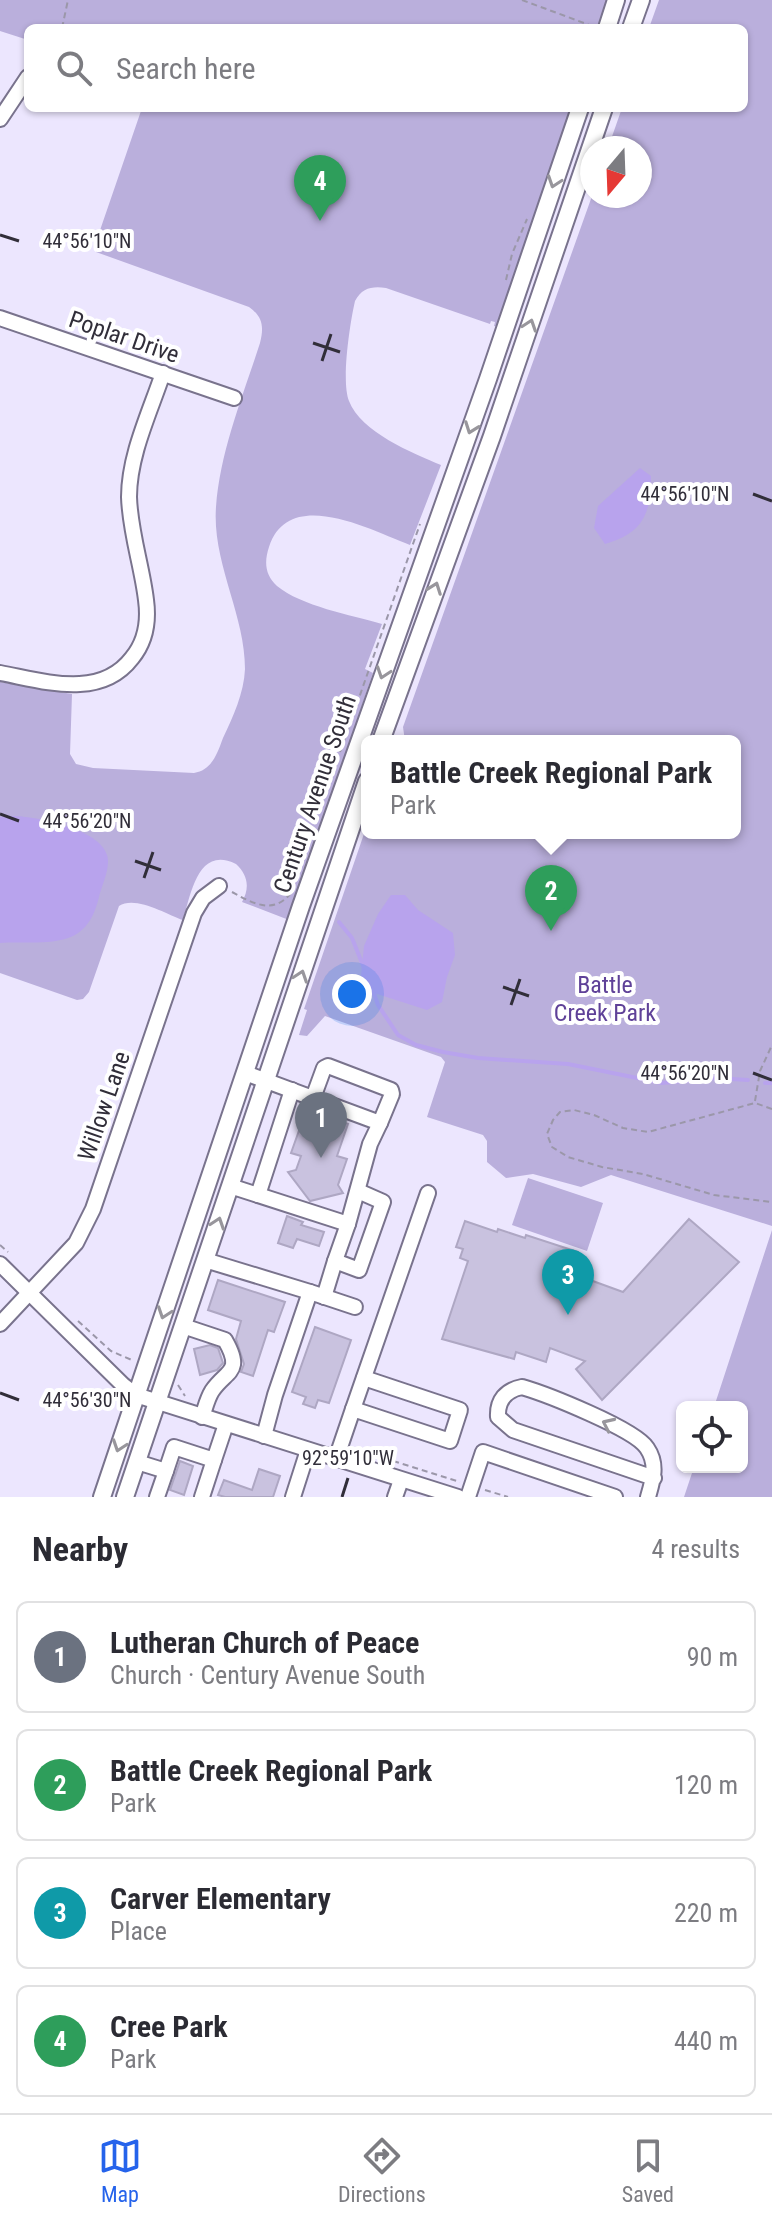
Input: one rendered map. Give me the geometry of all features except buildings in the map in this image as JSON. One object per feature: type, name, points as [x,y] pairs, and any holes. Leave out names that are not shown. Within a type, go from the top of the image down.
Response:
[{"type":"main road","points":[[602,24],[616,0]]},
{"type":"main road","points":[[632,24],[641,0]]},
{"type":"main road","name":"Century Avenue South","points":[[102,1497],[353,755],[483,392],[579,112]]},
{"type":"main road","name":"Century Avenue South","points":[[383,735],[492,436],[603,112]]},
{"type":"main road","name":"Century Avenue South","points":[[125,1497],[361,799]]},
{"type":"street","points":[[0,119],[24,83]]},
{"type":"street","name":"Poplar Drive","points":[[0,318],[234,398]]},
{"type":"street","points":[[0,673],[84,685],[117,673],[139,648],[146,632],[147,618],[131,517],[130,487],[135,456],[163,373]]},
{"type":"street","name":"Willow Lane","points":[[0,1324],[76,1243],[93,1209],[194,913],[203,898],[219,886]]},
{"type":"street","points":[[264,1436],[275,1395],[317,1294],[335,1261],[370,1144],[392,1094],[391,1090],[328,1066],[324,1068],[313,1098]]},
{"type":"street","points":[[245,1073],[380,1123]]},
{"type":"street","points":[[258,1195],[292,1090]]},
{"type":"street","points":[[230,1186],[348,1224]]},
{"type":"street","points":[[335,1261],[359,1270],[383,1204],[381,1200],[358,1191]]},
{"type":"street","points":[[336,1459],[428,1193]]},
{"type":"street","points":[[5,1259],[30,1293],[136,1395],[401,1480],[467,1491],[483,1452],[615,1497]]},
{"type":"street","points":[[205,1260],[355,1307]]},
{"type":"street","points":[[183,1326],[225,1340],[233,1363],[229,1375],[210,1394],[202,1417]]},
{"type":"street","points":[[353,1409],[450,1441],[460,1410],[364,1378]]},
{"type":"street","points":[[648,1497],[654,1478],[654,1462],[648,1449],[630,1434],[522,1387],[507,1393],[499,1404],[498,1417],[513,1430],[654,1478]]},
{"type":"street","points":[[202,1497],[226,1424]]},
{"type":"street","points":[[161,1496],[174,1447],[214,1460]]},
{"type":"street","points":[[293,1497],[308,1450]]},
{"type":"street","points":[[137,1462],[166,1471]]},
{"type":"street","points":[[395,1497],[401,1480]]},
{"type":"path","points":[[63,24],[68,0]]},
{"type":"path","points":[[522,0],[591,24]]},
{"type":"path","points":[[505,285],[512,254],[529,213]]},
{"type":"path","points":[[338,756],[422,519]]},
{"type":"path","points":[[219,886],[251,902],[271,907],[284,901],[292,890]]},
{"type":"path","points":[[755,1103],[760,1071],[772,1045]]},
{"type":"path","points":[[772,1109],[755,1103],[648,1132],[623,1128],[574,1110],[560,1112],[547,1134],[552,1147],[568,1157],[591,1164],[643,1174],[714,1195],[772,1202]]},
{"type":"path","points":[[0,1245],[5,1259]]},
{"type":"path","points":[[70,1314],[101,1343],[128,1357]]},
{"type":"path","points":[[352,1448],[467,1491],[508,1497]]},
{"type":"green space","points":[[0,0],[609,0],[600,24],[24,24],[24,39],[0,31]]},
{"type":"green space","name":"Battle Creek Park","points":[[659,0],[772,0],[772,1226],[611,1175],[581,1187],[533,1174],[506,1178],[487,1162],[487,1141],[483,1135],[427,1117],[445,1062],[441,1057],[325,1016],[307,1036],[299,1035],[307,1010],[304,1009],[362,839],[741,839],[741,735],[404,735],[403,727],[588,208],[652,208],[652,136],[612,136],[621,112],[748,112],[748,24],[650,24]]},
{"type":"green space","points":[[141,112],[571,112],[498,327],[494,326],[495,322],[491,321],[490,324],[386,288],[368,289],[355,301],[346,366],[349,401],[355,412],[376,432],[402,448],[441,465],[410,545],[353,523],[312,516],[294,519],[279,529],[269,547],[266,558],[268,573],[273,582],[287,593],[327,609],[382,624],[365,669],[373,673],[289,920],[242,902],[246,882],[240,868],[223,860],[213,861],[198,875],[183,920],[142,904],[119,906],[89,992],[83,999],[77,1000],[0,973],[0,682],[72,694],[70,754],[76,764],[93,768],[194,773],[210,765],[237,705],[245,669],[240,628],[223,568],[216,528],[218,486],[227,444],[262,332],[257,315],[249,307],[96,252],[97,239]]},
{"type":"green space","points":[[528,1178],[603,1203],[587,1251],[512,1225]]},
{"type":"green space","points":[[772,1230],[772,1497],[684,1497],[692,1473],[748,1473],[748,1401],[716,1401]]},
{"type":"shaded area","points":[[640,468],[651,476],[649,501],[642,520],[628,534],[605,544],[594,528],[598,506]]},
{"type":"shaded area","points":[[15,816],[81,831],[102,846],[107,855],[107,870],[93,914],[83,929],[73,936],[47,942],[0,943],[0,817]]},
{"type":"shaded area","points":[[391,895],[405,895],[418,910],[453,933],[455,955],[442,1002],[427,1010],[371,992],[361,976],[364,946],[378,914]]},
{"type":"waterway","points":[[339,922],[352,938],[364,968]]},
{"type":"waterway","points":[[372,988],[378,1005],[398,1035],[416,1045],[443,1052],[478,1058],[568,1064],[662,1083],[715,1078],[748,1080]]},
{"type":"waterway","points":[[765,1083],[772,1083]]},
{"type":"place","name":"Cree Park","points":[[320,221]]},
{"type":"place","name":"Battle Creek Regional Park","points":[[551,931]]},
{"type":"place","name":"Lutheran Church of Peace","points":[[321,1158]]},
{"type":"place","name":"Carver Elementary","points":[[568,1315]]}]
